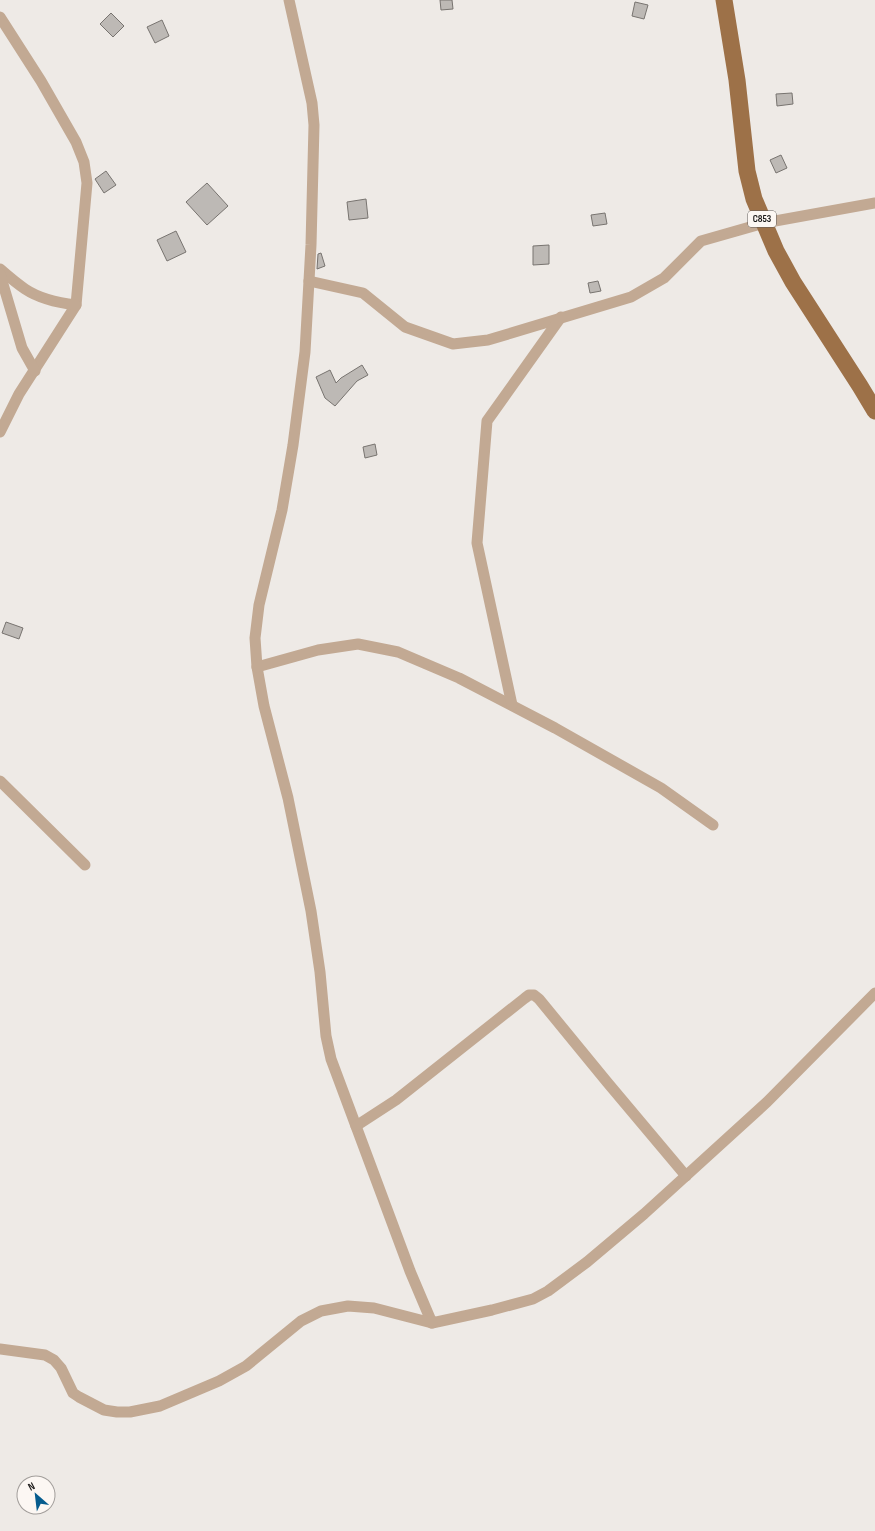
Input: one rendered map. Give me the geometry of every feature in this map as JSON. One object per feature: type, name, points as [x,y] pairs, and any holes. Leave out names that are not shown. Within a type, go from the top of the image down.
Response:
[{"type":"main road","name":"C853","points":[[724,0],[736,80],[747,171],[754,199],[776,251],[793,282],[875,411]]},
{"type":"street","points":[[288,0],[312,103],[314,125],[309,281],[305,352],[293,445],[282,510],[259,604],[255,638],[257,667],[266,713],[288,798],[311,911],[320,972],[326,1036],[331,1059],[410,1271],[432,1323]]},
{"type":"street","points":[[0,16],[41,81],[76,142],[84,162],[87,183],[76,305],[20,394],[0,432]]},
{"type":"street","points":[[309,281],[363,293],[405,327],[453,344],[488,340],[631,297],[664,278],[701,241],[764,223],[875,204]]},
{"type":"street","points":[[0,269],[25,290],[41,297],[76,305]]},
{"type":"street","points":[[0,274],[22,348],[35,370]]},
{"type":"street","points":[[512,705],[477,543],[487,421],[561,317]]},
{"type":"street","points":[[257,667],[318,650],[358,644],[398,652],[459,678],[512,705],[661,788],[713,825]]},
{"type":"street","points":[[0,781],[84,865]]},
{"type":"street","points":[[0,1349],[45,1355],[54,1360],[61,1368],[73,1393],[104,1410],[130,1412],[160,1406],[219,1381],[246,1366],[301,1321],[321,1311],[348,1306],[374,1308],[432,1323],[514,1305],[533,1299],[548,1291],[587,1262],[686,1176],[767,1102],[875,993]]},
{"type":"street","points":[[356,1126],[371,1118],[396,1100],[528,995],[534,995],[539,999],[686,1176]]},
{"type":"building","points":[[440,0],[452,0],[453,9],[441,10]]},
{"type":"building","points":[[635,2],[648,5],[644,19],[632,16]]},
{"type":"building","points":[[111,13],[124,26],[113,37],[100,24]]},
{"type":"building","points":[[162,20],[169,36],[155,43],[147,27]]},
{"type":"building","points":[[792,93],[793,104],[777,106],[776,94]]},
{"type":"building","points":[[781,155],[787,168],[776,173],[770,160]]},
{"type":"building","points":[[106,171],[116,185],[104,193],[95,179]]},
{"type":"building","points":[[207,183],[228,206],[207,225],[186,202]]},
{"type":"building","points":[[366,199],[368,218],[349,220],[347,202]]},
{"type":"building","points":[[605,213],[607,224],[593,226],[591,215]]},
{"type":"building","points":[[176,231],[186,252],[167,261],[157,240]]},
{"type":"building","points":[[549,245],[549,264],[533,265],[533,246]]},
{"type":"building","points":[[321,253],[325,266],[317,269],[318,254]]},
{"type":"building","points":[[598,281],[601,291],[590,293],[588,283]]},
{"type":"building","points":[[362,365],[368,375],[357,381],[335,406],[325,398],[316,377],[330,370],[336,383],[341,378]]},
{"type":"building","points":[[375,444],[377,455],[365,458],[363,447]]},
{"type":"building","points":[[6,622],[23,628],[19,639],[2,633]]}]
